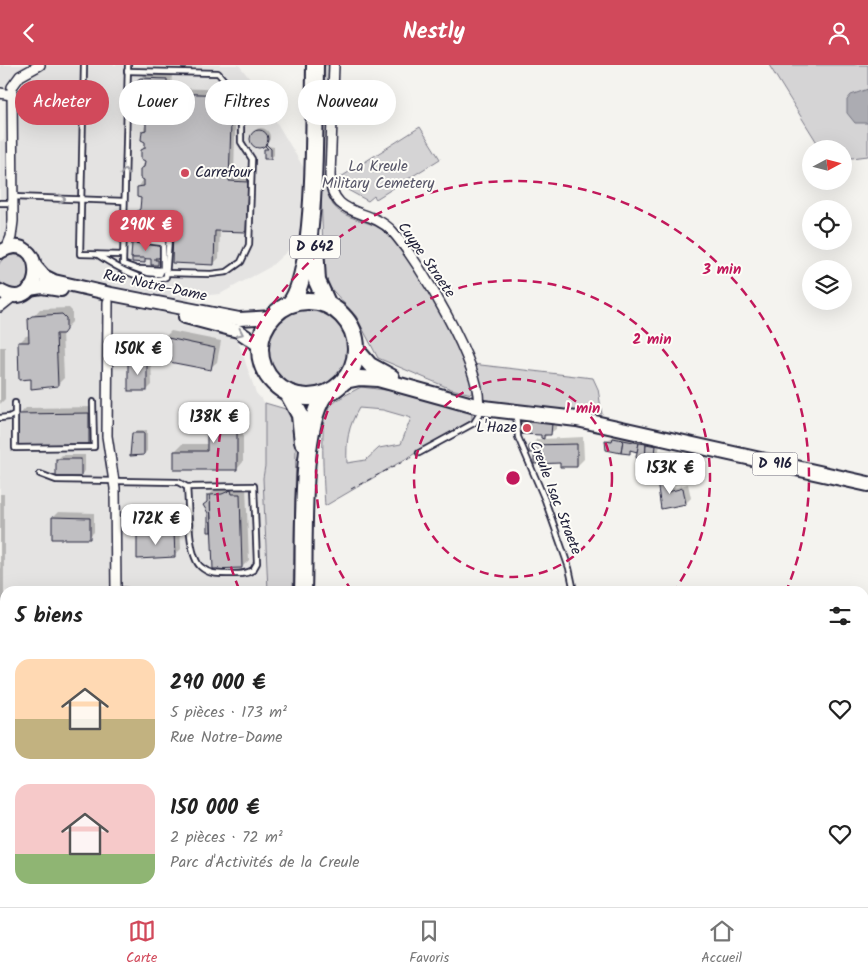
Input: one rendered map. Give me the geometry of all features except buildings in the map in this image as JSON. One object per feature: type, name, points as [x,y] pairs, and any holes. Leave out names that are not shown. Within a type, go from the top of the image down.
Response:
[{"type":"highway","name":"D 642","points":[[290,304],[297,295],[302,279],[307,246],[312,186],[315,65]]},
{"type":"highway","name":"D 642","points":[[312,186],[316,278],[319,289],[328,305]]},
{"type":"highway","points":[[312,301],[328,305],[348,322],[355,337],[357,350],[354,364],[345,381],[324,395],[306,397],[288,393],[275,384],[262,361],[260,346],[265,328],[273,317],[290,304],[312,301]]},
{"type":"highway","points":[[288,393],[297,407],[301,420],[306,484]]},
{"type":"highway","points":[[303,586],[306,484],[313,415],[324,395]]},
{"type":"main road","points":[[0,291],[15,295],[29,289],[35,279],[36,267],[32,257],[25,251],[14,247],[3,250]]},
{"type":"main road","name":"Rue Notre-Dame","points":[[36,267],[50,279],[111,294],[238,319],[273,317]]},
{"type":"main road","name":"Rue Notre-Dame","points":[[29,289],[49,287],[108,302],[225,327],[247,336],[260,346]]},
{"type":"main road","points":[[357,350],[374,368],[408,386]]},
{"type":"main road","points":[[345,381],[369,378],[408,386]]},
{"type":"main road","name":"D 916","points":[[408,386],[480,407],[587,421],[868,484]]},
{"type":"street","points":[[3,250],[11,237],[13,221],[11,95],[14,83],[26,69],[40,65]]},
{"type":"street","name":"Cuype Straete","points":[[334,65],[331,193],[342,206],[386,226],[403,245],[438,298],[451,324],[475,380],[480,407]]},
{"type":"street","points":[[0,93],[11,95]]},
{"type":"street","points":[[13,221],[25,251]]},
{"type":"street","points":[[0,307],[15,295]]},
{"type":"street","points":[[108,302],[108,436],[114,482],[116,586]]},
{"type":"lane","points":[[84,65],[80,254],[123,255]]},
{"type":"lane","points":[[132,236],[138,240],[163,243],[162,269],[139,269],[124,265],[127,68],[218,73],[238,97],[241,113],[241,142],[252,159],[250,238],[245,257],[237,266],[222,273],[168,273]]},
{"type":"lane","points":[[0,203],[13,200],[82,199],[124,201]]},
{"type":"lane","points":[[97,255],[127,273],[160,279],[166,277],[168,273],[169,238],[124,234]]},
{"type":"lane","points":[[15,403],[15,448],[94,447],[94,402]]},
{"type":"lane","points":[[419,453],[474,423],[480,407]]},
{"type":"lane","points":[[0,418],[9,417],[15,413]]},
{"type":"lane","name":"Creule Isac Straete","points":[[516,413],[518,437],[545,500],[569,568],[573,586]]},
{"type":"lane","points":[[40,475],[56,480],[178,482],[187,487],[254,486],[256,563],[254,570],[243,573],[216,574],[206,571],[199,565],[193,551],[187,487]]},
{"type":"path","points":[[351,489],[419,453]]},
{"type":"shaded area","points":[[0,65],[239,65],[251,80],[205,80],[205,125],[278,125],[308,175],[305,235],[270,267],[220,294],[190,297],[180,325],[237,338],[256,393],[265,403],[265,466],[263,478],[268,586],[0,586],[0,141],[4,140],[5,88],[0,88]]},
{"type":"shaded area","points":[[868,89],[868,123],[855,123],[847,113],[847,100],[851,95]]},
{"type":"green space","points":[[323,65],[332,65],[331,80],[323,80]]},
{"type":"green space","points":[[769,65],[868,65],[868,156],[852,158],[852,140],[815,140]]},
{"type":"green space","points":[[321,125],[328,125],[327,179],[329,195],[333,205],[337,210],[349,216],[381,229],[408,258],[438,305],[451,331],[462,355],[472,394],[451,389],[378,358],[356,316],[324,281],[320,160]]},
{"type":"green space","name":"La Kreule Military Cemetery","points":[[420,127],[440,159],[376,199],[374,196],[368,201],[333,182]]},
{"type":"green space","points":[[14,255],[26,260],[31,272],[26,284],[14,289],[2,284],[-1,278],[-1,266],[2,260]]},
{"type":"green space","points":[[301,307],[317,307],[333,314],[344,325],[351,341],[348,365],[339,379],[333,384],[317,391],[301,391],[285,384],[274,373],[267,357],[267,341],[274,325],[285,314]]},
{"type":"green space","points":[[472,364],[593,378],[598,389],[602,414],[517,407],[484,402],[478,376]]},
{"type":"green space","points":[[361,387],[394,391],[469,411],[472,415],[472,420],[325,506],[324,418],[326,412],[333,404]],"holes":[[[359,408],[383,410],[411,418],[401,444],[379,448],[366,460],[347,463],[348,434]]]},
{"type":"green space","points":[[265,403],[289,410],[296,449],[293,586],[268,586],[263,478],[265,466]]},
{"type":"place","name":"Carrefour","points":[[185,173]]},
{"type":"place","name":"L'Haze","points":[[527,428]]}]
